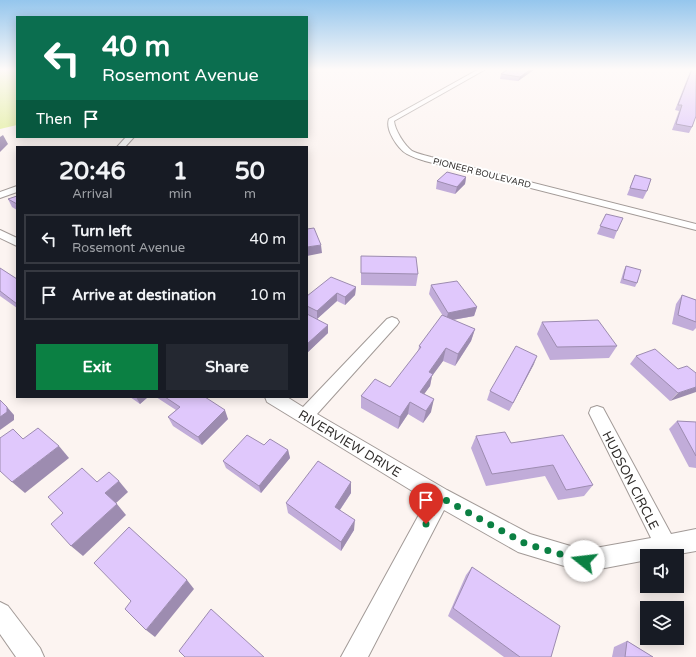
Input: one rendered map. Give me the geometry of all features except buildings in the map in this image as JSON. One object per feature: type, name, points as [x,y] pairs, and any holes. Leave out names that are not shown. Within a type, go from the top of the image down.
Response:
[{"type":"street","name":"PIONEER BOULEVARD","points":[[426,100],[391,120],[390,127],[402,146],[409,152],[428,160],[696,227]]},
{"type":"street","points":[[122,146],[129,138]]},
{"type":"street","points":[[0,195],[16,189]]},
{"type":"street","points":[[0,233],[16,242]]},
{"type":"street","points":[[305,416],[392,322]]},
{"type":"street","name":"RIVERVIEW DRIVE","points":[[275,398],[440,497],[526,544],[584,561],[696,540]]},
{"type":"street","name":"HUDSON CIRCLE","points":[[597,413],[666,546]]},
{"type":"street","points":[[354,657],[440,497]]},
{"type":"street","points":[[0,614],[31,657]]},
{"type":"green space","points":[[0,100],[16,100],[16,125],[0,129]]},
{"type":"route","points":[[426,524],[440,497],[526,544],[584,561]]}]
